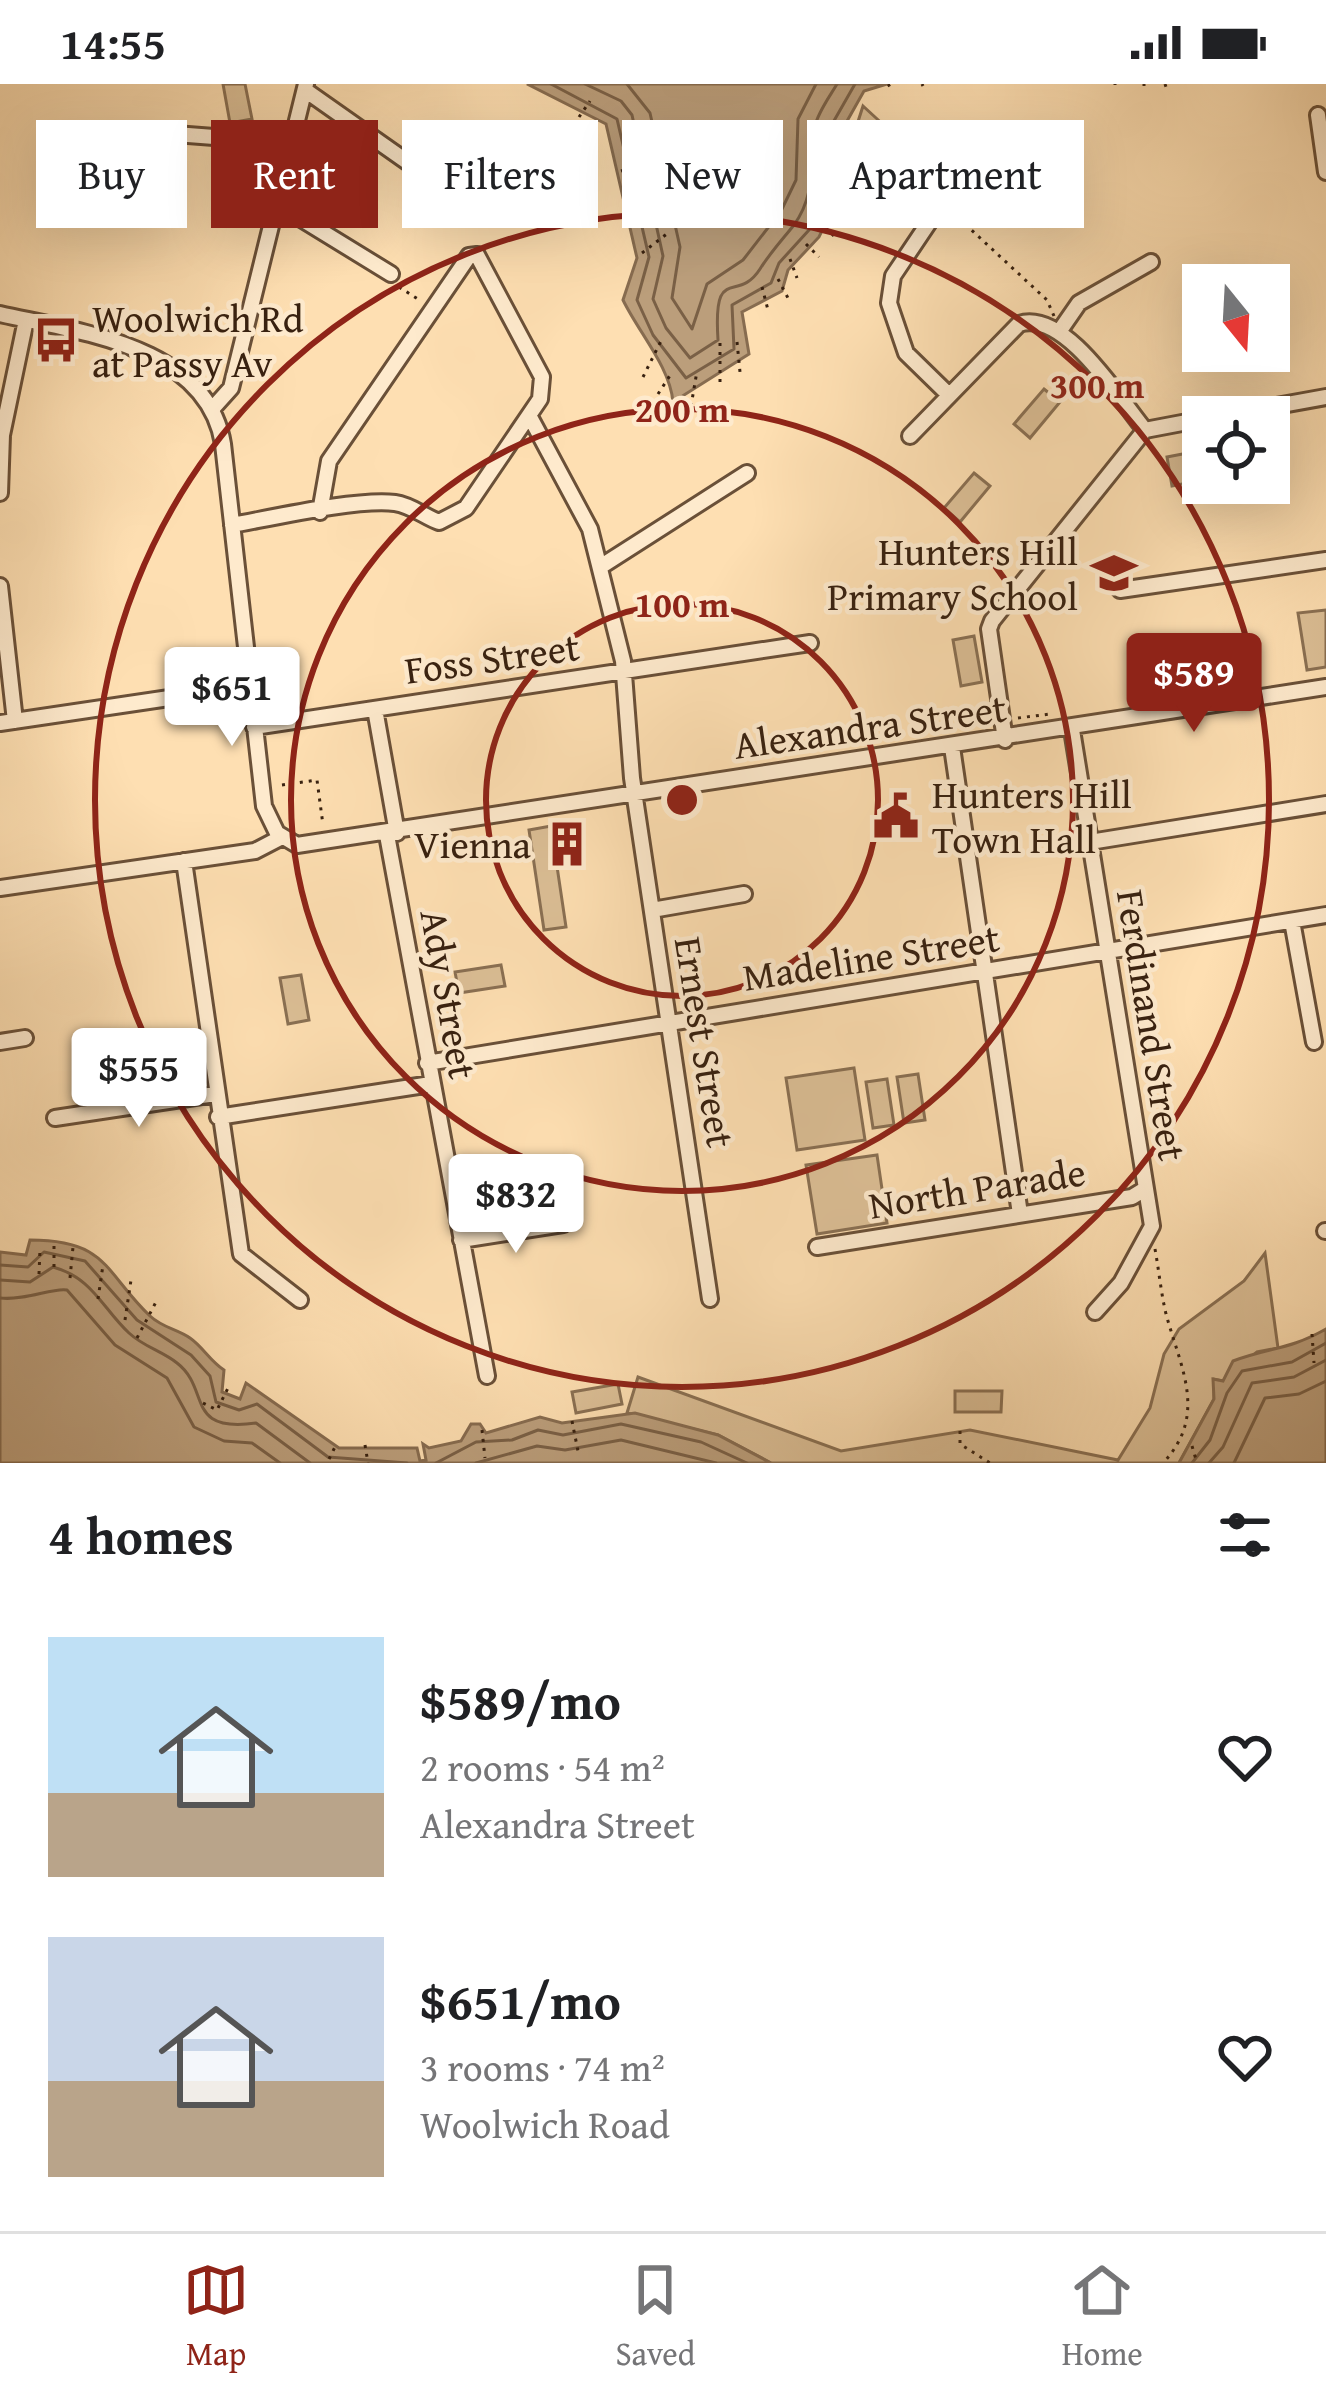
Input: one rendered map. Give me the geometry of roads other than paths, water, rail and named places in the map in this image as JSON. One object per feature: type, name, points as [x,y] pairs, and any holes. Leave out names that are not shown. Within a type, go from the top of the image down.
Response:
[{"type":"street","points":[[298,120],[306,87],[402,158]]},
{"type":"street","points":[[1318,115],[1326,172]]},
{"type":"street","points":[[213,408],[231,388],[271,228]]},
{"type":"street","points":[[316,228],[391,274]]},
{"type":"street","points":[[926,228],[888,289],[906,353],[950,395]]},
{"type":"street","points":[[232,525],[400,503],[440,522],[466,508],[530,417],[540,399],[542,377],[485,261],[469,256],[328,461],[320,512]]},
{"type":"street","points":[[1060,329],[1079,303],[1151,262]]},
{"type":"street","points":[[0,314],[149,356],[186,379],[213,408],[232,525],[264,806],[282,837]]},
{"type":"street","points":[[0,493],[2,435],[26,320]]},
{"type":"street","points":[[910,436],[1019,324],[1042,322],[1060,329],[1145,430]]},
{"type":"street","points":[[1290,403],[1326,397]]},
{"type":"street","name":"Ernest Street","points":[[530,417],[590,529],[624,672],[635,795],[710,1299]]},
{"type":"street","points":[[1005,740],[988,629],[992,621],[1145,430],[1182,423]]},
{"type":"street","points":[[600,567],[747,473]]},
{"type":"street","points":[[1120,590],[1326,560]]},
{"type":"street","points":[[0,586],[8,722],[250,686]]},
{"type":"street","name":"Foss Street","points":[[254,727],[811,643]]},
{"type":"street","name":"Alexandra Street","points":[[0,888],[255,851],[282,837],[305,846],[392,834],[1326,687]]},
{"type":"street","name":"Ady Street","points":[[375,709],[427,1063],[487,1376]]},
{"type":"street","name":"Ferdinand Street","points":[[1072,730],[1151,1226],[1121,1282],[1095,1312]]},
{"type":"street","points":[[952,747],[1020,1214]]},
{"type":"street","points":[[1090,842],[1326,804]]},
{"type":"street","points":[[184,862],[241,1254],[300,1300]]},
{"type":"street","points":[[652,910],[744,894]]},
{"type":"street","name":"Madeline Street","points":[[427,1063],[1326,915]]},
{"type":"street","points":[[1292,921],[1314,1042]]},
{"type":"street","points":[[0,1042],[25,1038]]},
{"type":"street","points":[[218,1117],[431,1084]]},
{"type":"street","points":[[55,1118],[215,1094]]},
{"type":"street","name":"North Parade","points":[[817,1247],[1132,1197],[1145,1189]]},
{"type":"street","points":[[461,1240],[563,1224]]},
{"type":"water","points":[[527,84],[887,84],[864,91],[848,120],[807,120],[807,228],[823,228],[788,270],[782,291],[742,312],[749,354],[673,402],[660,363],[623,300],[637,258],[630,228],[783,228],[783,120],[622,120],[622,193],[606,124]]},
{"type":"water","points":[[30,1240],[56,1241],[90,1252],[150,1316],[190,1338],[224,1370],[222,1392],[240,1399],[246,1383],[339,1448],[417,1448],[420,1461],[426,1460],[423,1444],[429,1448],[461,1441],[471,1424],[480,1424],[486,1433],[540,1417],[562,1423],[635,1413],[718,1435],[771,1463],[0,1463],[0,1252],[26,1255]]},
{"type":"water","points":[[1326,1329],[1326,1463],[1179,1463],[1214,1399],[1213,1379],[1223,1381],[1233,1361]]},
{"type":"place","name":"Woolwich Rd at Passy Av","points":[[56,340]]},
{"type":"place","name":"Hunters Hill Primary School","points":[[1114,573]]},
{"type":"place","name":"Hunters Hill Town Hall","points":[[896,816]]},
{"type":"place","name":"Vienna","points":[[567,844]]}]
